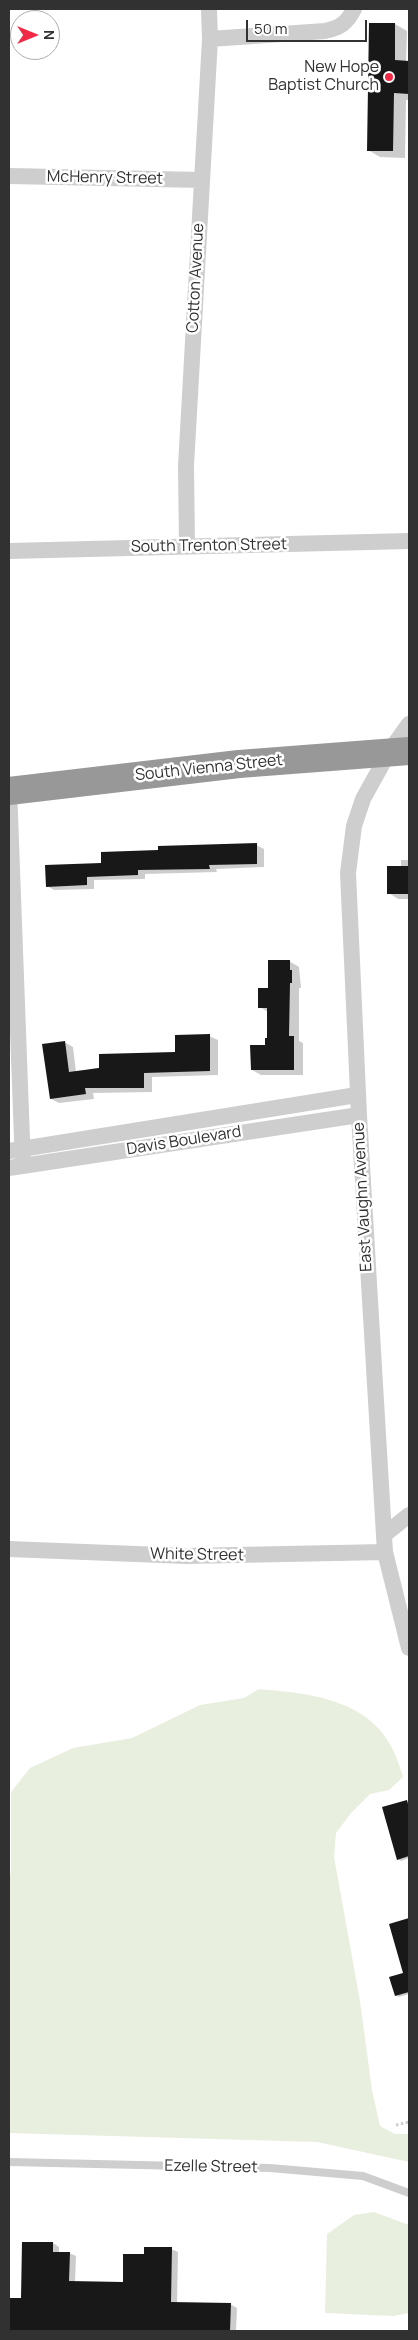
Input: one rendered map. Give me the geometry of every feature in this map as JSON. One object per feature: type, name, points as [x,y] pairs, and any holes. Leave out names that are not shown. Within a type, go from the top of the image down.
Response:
[{"type":"highway","name":"South Vienna Street","points":[[9,790],[229,765],[399,751]]},
{"type":"street","name":"Cotton Avenue","points":[[187,547],[186,466],[210,39],[209,9]]},
{"type":"street","points":[[210,39],[325,31],[339,28],[351,14]]},
{"type":"street","name":"McHenry Street","points":[[9,176],[202,180]]},
{"type":"street","name":"South Trenton Street","points":[[9,551],[409,541]]},
{"type":"street","name":"East Vaughn Avenue","points":[[409,724],[399,751],[363,799],[354,826],[348,873],[358,1115],[385,1552],[409,1648]]},
{"type":"street","points":[[9,790],[16,1167]]},
{"type":"street","name":"Davis Boulevard","points":[[15,1150],[358,1095]]},
{"type":"street","name":"Davis Boulevard","points":[[16,1167],[358,1115]]},
{"type":"street","points":[[384,1535],[409,1515]]},
{"type":"street","name":"White Street","points":[[9,1549],[186,1556],[285,1556],[385,1552]]},
{"type":"lane","name":"Ezelle Street","points":[[9,2162],[270,2168],[363,2176],[409,2193]]},
{"type":"path","points":[[396,2126],[409,2122]]},
{"type":"green space","points":[[259,1689],[316,1697],[352,1709],[368,1719],[381,1732],[394,1751],[403,1777],[389,1790],[370,1794],[351,1813],[336,1833],[334,1857],[360,2001],[372,2090],[380,2126],[395,2134],[409,2134],[409,2162],[317,2142],[9,2133],[11,1792],[30,1768],[73,1748],[132,1738],[200,1705],[244,1698]]},
{"type":"green space","points":[[374,2212],[409,2225],[409,2313],[393,2316],[325,2313],[327,2234],[354,2215]]},
{"type":"building","name":"New Hope Baptist Church","points":[[369,23],[395,23],[395,60],[409,61],[409,94],[394,93],[393,151],[367,151]]},
{"type":"building","points":[[257,843],[257,864],[209,865],[210,869],[138,870],[138,875],[87,877],[87,885],[46,887],[45,865],[101,863],[101,852],[158,850],[158,846]]},
{"type":"building","points":[[387,866],[409,866],[409,894],[387,894]]},
{"type":"building","points":[[268,960],[290,960],[292,983],[290,983],[289,1036],[294,1036],[294,1070],[251,1070],[250,1045],[265,1045],[265,1038],[267,1038],[267,1008],[258,1008],[258,988],[268,988]]},
{"type":"building","points":[[210,1034],[210,1071],[144,1073],[144,1088],[85,1088],[86,1094],[50,1099],[42,1044],[65,1041],[69,1072],[99,1068],[99,1054],[175,1052],[175,1035]]},
{"type":"building","points":[[407,1800],[409,1808],[409,1856],[397,1860],[382,1807]]},
{"type":"building","points":[[409,1918],[409,1992],[395,1996],[389,1977],[403,1973],[389,1924]]},
{"type":"building","points":[[22,2242],[53,2242],[53,2252],[70,2252],[69,2281],[123,2282],[123,2254],[144,2254],[144,2247],[172,2247],[171,2302],[231,2303],[230,2331],[9,2331],[9,2298],[21,2298]]},
{"type":"place","name":"New Hope Baptist Church","points":[[389,77]]}]
